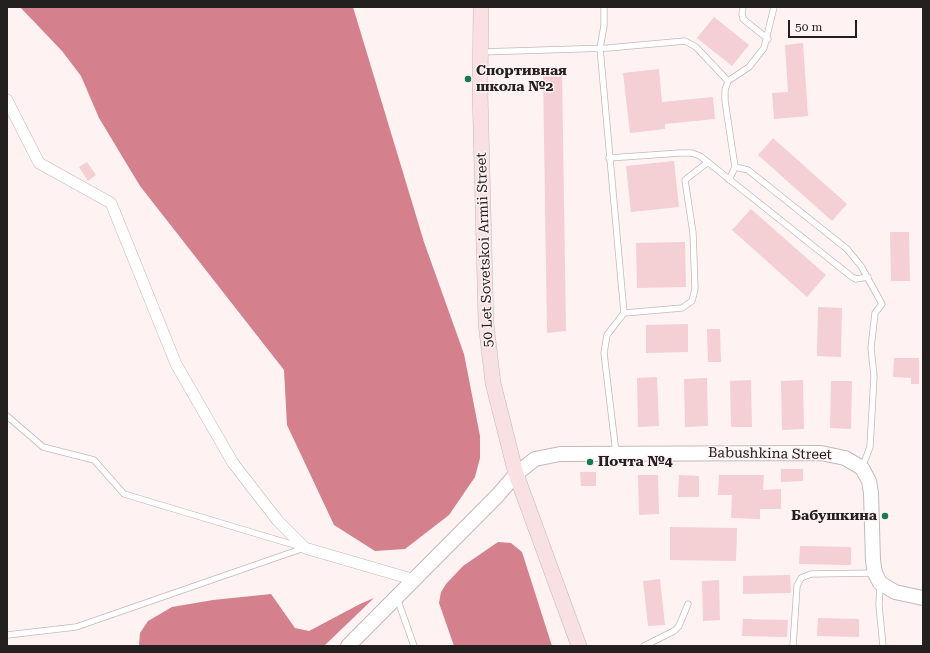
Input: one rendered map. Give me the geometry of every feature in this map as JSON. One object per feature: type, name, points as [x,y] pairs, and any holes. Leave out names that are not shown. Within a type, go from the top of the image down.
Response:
[{"type":"main road","name":"50 Let Sovetskoi Armii Street","points":[[480,7],[486,323],[493,383],[516,474],[579,646]]},
{"type":"street","points":[[7,100],[39,163],[111,203],[176,364],[233,463],[278,522],[305,548],[415,580]]},
{"type":"street","name":"Babushkina Street","points":[[348,646],[415,580],[498,495],[516,474],[535,459],[560,454],[821,453],[846,458],[862,468]]},
{"type":"street","points":[[862,468],[869,481],[871,493],[878,578],[895,592],[923,598]]},
{"type":"lane","points":[[604,7],[604,26],[600,48],[608,158],[624,313],[607,335],[604,353],[616,454]]},
{"type":"lane","points":[[743,7],[743,19],[768,39]]},
{"type":"lane","points":[[729,180],[735,167],[725,101],[725,90],[728,81],[749,67],[764,48],[768,39],[774,7]]},
{"type":"lane","points":[[480,52],[600,48],[685,41],[696,47],[728,81]]},
{"type":"lane","points":[[608,158],[692,153],[708,162],[852,277],[856,279],[868,277]]},
{"type":"lane","points":[[624,313],[682,308],[692,300],[695,289],[693,233],[685,180],[708,162]]},
{"type":"lane","points":[[735,167],[748,170],[755,175],[847,249],[861,266],[882,304],[875,312],[871,348],[874,376],[870,447],[862,468]]},
{"type":"lane","points":[[7,416],[43,447],[94,460],[124,494],[305,548]]},
{"type":"lane","points":[[7,635],[76,627],[305,548]]},
{"type":"lane","points":[[793,646],[797,586],[801,578],[811,574],[878,578],[882,646]]},
{"type":"lane","points":[[396,598],[414,646]]},
{"type":"lane","points":[[644,646],[674,631],[679,626],[688,604]]},
{"type":"shaded area","points":[[20,7],[353,7],[424,242],[464,354],[480,436],[480,458],[475,477],[449,515],[405,549],[375,551],[334,525],[287,425],[284,370],[140,186],[99,118],[81,76],[62,51]]},
{"type":"shaded area","points":[[498,542],[511,543],[522,552],[552,646],[454,646],[439,603],[441,592],[446,584],[463,566]]},
{"type":"shaded area","points":[[271,594],[295,628],[309,631],[374,598],[324,646],[139,646],[140,633],[148,621],[172,607],[213,600]]},
{"type":"building","points":[[714,17],[749,45],[732,66],[697,38]]},
{"type":"building","points":[[803,43],[808,116],[774,119],[772,93],[788,92],[785,45]]},
{"type":"building","points":[[659,69],[662,102],[713,97],[715,119],[665,124],[665,129],[630,133],[623,73]]},
{"type":"building","points":[[562,72],[566,331],[547,333],[543,73]]},
{"type":"building","points":[[773,138],[847,204],[832,221],[758,155]]},
{"type":"building","points":[[674,161],[679,207],[631,212],[626,166]]},
{"type":"building","points":[[87,162],[96,175],[88,181],[79,167]]},
{"type":"building","points":[[751,209],[826,275],[807,297],[732,230]]},
{"type":"building","points":[[890,232],[909,232],[910,281],[891,281]]},
{"type":"building","points":[[685,242],[686,287],[637,288],[636,243]]},
{"type":"building","points":[[818,307],[842,308],[841,357],[817,356]]},
{"type":"building","points":[[688,324],[688,352],[646,353],[646,325]]},
{"type":"building","points":[[707,329],[720,329],[721,362],[708,362]]},
{"type":"building","points":[[894,358],[919,358],[919,384],[911,384],[911,378],[893,377]]},
{"type":"building","points":[[657,377],[659,426],[638,427],[637,378]]},
{"type":"building","points":[[707,378],[708,426],[685,427],[684,379]]},
{"type":"building","points":[[751,380],[752,427],[731,427],[730,381]]},
{"type":"building","points":[[803,380],[804,429],[782,430],[781,381]]},
{"type":"building","points":[[831,381],[852,381],[851,429],[830,428]]},
{"type":"building","points":[[781,469],[803,469],[803,481],[781,482]]},
{"type":"building","points":[[580,472],[596,472],[596,486],[581,486]]},
{"type":"building","points":[[638,475],[658,475],[659,514],[639,515]]},
{"type":"building","points":[[679,475],[699,476],[699,497],[678,497]]},
{"type":"building","points":[[719,475],[764,475],[763,490],[781,489],[781,509],[760,509],[760,519],[731,518],[732,495],[718,495]]},
{"type":"building","points":[[670,527],[737,528],[736,561],[670,560]]},
{"type":"building","points":[[800,546],[851,547],[851,565],[799,564]]},
{"type":"building","points":[[790,575],[791,593],[743,594],[743,576]]},
{"type":"building","points":[[660,579],[665,625],[648,626],[643,581]]},
{"type":"building","points":[[719,580],[720,620],[703,621],[702,581]]},
{"type":"building","points":[[818,618],[859,619],[859,637],[817,636]]},
{"type":"building","points":[[743,619],[788,620],[787,637],[742,636]]},
{"type":"place","name":"Спортивная школа №2","points":[[468,79]]},
{"type":"place","name":"Почта №4","points":[[590,462]]},
{"type":"place","name":"Бабушкина","points":[[885,516]]}]
